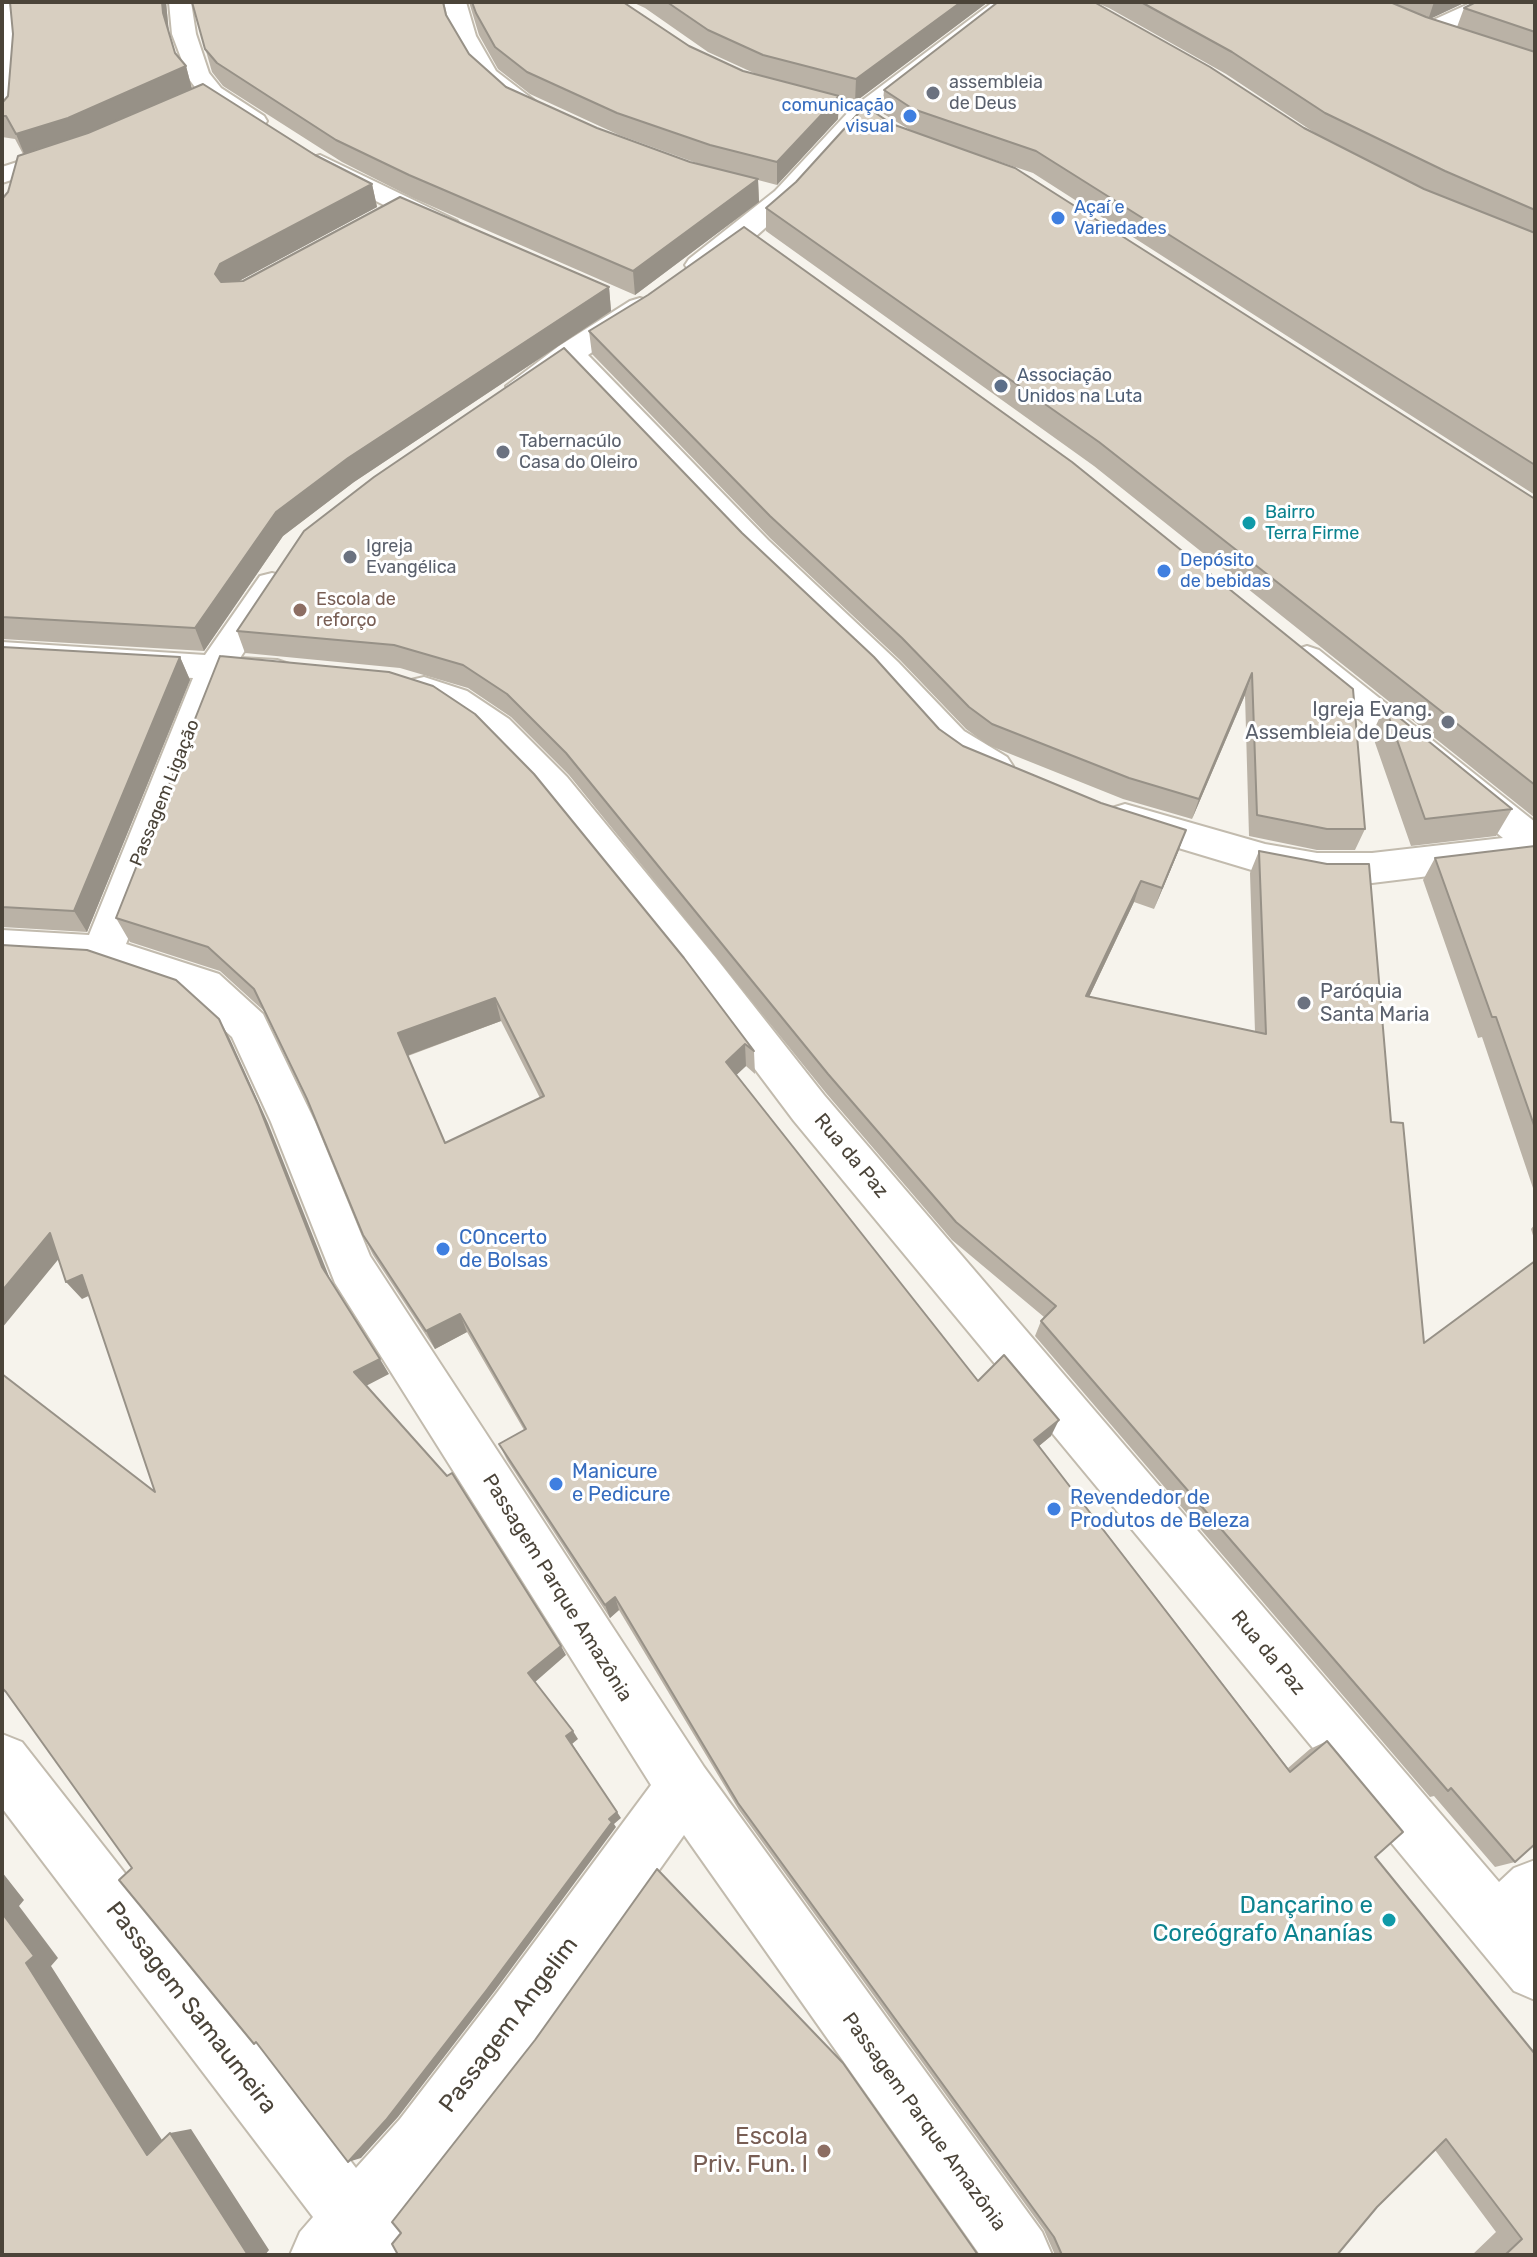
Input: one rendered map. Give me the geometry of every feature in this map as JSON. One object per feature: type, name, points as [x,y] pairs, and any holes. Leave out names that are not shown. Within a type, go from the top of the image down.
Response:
[{"type":"street","points":[[2,117],[3,2]]},
{"type":"street","points":[[180,2],[184,34],[197,74],[212,93],[278,136]]},
{"type":"street","points":[[455,2],[464,36],[487,75],[519,102],[545,114]]},
{"type":"street","points":[[504,398],[569,352],[625,303],[668,288],[757,241],[770,194],[849,111],[1007,2]]},
{"type":"street","points":[[1428,31],[1491,2]]},
{"type":"street","points":[[1400,19],[1454,40]]},
{"type":"street","points":[[185,105],[212,93]]},
{"type":"street","points":[[849,111],[888,130]]},
{"type":"street","points":[[2,133],[7,182],[86,148]]},
{"type":"street","points":[[305,153],[403,207],[475,239]]},
{"type":"street","points":[[377,221],[403,207]]},
{"type":"street","points":[[569,352],[756,547],[886,670],[951,740],[974,757],[1030,781]]},
{"type":"street","name":"Passagem Ligação","points":[[102,952],[216,666],[289,557]]},
{"type":"street","points":[[1277,634],[1535,843]]},
{"type":"street","points":[[2,654],[216,666],[322,676]]},
{"type":"street","name":"Rua da Paz","points":[[383,682],[426,690],[454,700],[496,728],[554,787],[702,969],[809,1108],[1516,1906],[1535,1970]]},
{"type":"street","points":[[1096,807],[1198,841],[1265,859],[1317,868],[1372,868],[1535,849]]},
{"type":"street","name":"Passagem Parque Amazônia","points":[[2,946],[102,952],[204,986],[248,1026],[293,1122],[351,1268],[684,1787],[1019,2255]]},
{"type":"street","name":"Passagem Samaumeira","points":[[2,1762],[352,2243]]},
{"type":"street","name":"Passagem Angelim","points":[[352,2243],[684,1787]]},
{"type":"building","points":[[10,2],[162,2],[175,53],[186,66],[68,118],[16,134],[6,116],[2,116],[2,103],[8,96],[13,34]]},
{"type":"building","points":[[192,2],[443,2],[446,15],[469,54],[506,87],[597,128],[690,162],[758,179],[633,271],[409,175],[336,140],[217,63],[205,49]]},
{"type":"building","points":[[472,2],[623,2],[689,46],[743,71],[839,96],[777,162],[710,145],[617,113],[527,72],[495,47]]},
{"type":"building","points":[[667,2],[961,2],[856,79],[763,55],[708,30]]},
{"type":"building","points":[[998,2],[1094,2],[1210,67],[1304,128],[1424,189],[1535,233],[1535,465],[1036,151],[913,109],[884,90]]},
{"type":"building","points":[[1141,2],[1390,2],[1426,17],[1535,52],[1535,210],[1325,113],[1232,52]]},
{"type":"building","points":[[1476,2],[1535,2],[1535,32],[1464,8]]},
{"type":"building","points":[[203,84],[315,155],[372,184],[220,264],[215,274],[221,282],[243,281],[400,197],[609,287],[348,458],[276,512],[195,628],[2,617],[2,199],[8,192],[18,156],[88,133]]},
{"type":"building","points":[[865,106],[892,124],[1015,168],[1535,499],[1535,785],[1099,442],[766,208],[796,182]]},
{"type":"building","points":[[744,227],[1072,462],[1353,689],[1365,829],[1327,829],[1257,815],[1252,673],[1199,799],[1129,778],[992,724],[969,707],[902,638],[770,516],[589,331],[648,295]]},
{"type":"building","points":[[564,348],[742,533],[874,657],[939,729],[963,746],[1101,803],[1186,830],[1162,888],[1141,881],[1086,996],[1266,1034],[1259,851],[1327,864],[1369,864],[1391,1122],[1403,1123],[1424,1343],[1535,1261],[1535,1844],[1515,1862],[1451,1788],[1448,1791],[1041,1321],[1056,1306],[956,1222],[828,1074],[566,753],[507,694],[463,665],[394,645],[237,631],[304,531],[374,477]]},
{"type":"building","points":[[2,647],[180,657],[74,911],[2,907]]},
{"type":"building","points":[[220,656],[389,672],[433,686],[475,714],[534,774],[684,958],[754,1051],[745,1044],[726,1062],[978,1381],[1004,1355],[1059,1420],[1034,1440],[1290,1772],[1327,1741],[1403,1832],[1375,1857],[1535,2054],[1535,2255],[1505,2255],[1522,2239],[1446,2139],[1377,2207],[1337,2255],[1062,2255],[1054,2237],[738,1803],[615,1597],[605,1605],[499,1444],[526,1429],[460,1314],[426,1331],[363,1235],[307,1099],[254,989],[208,947],[116,918]],"holes":[[[495,998],[544,1096],[445,1143],[398,1033]]]},
{"type":"building","points":[[1385,706],[1512,809],[1425,819]]},
{"type":"building","points":[[1535,846],[1535,1128],[1435,858]]},
{"type":"building","points":[[2,945],[87,950],[176,980],[219,1019],[258,1104],[322,1267],[380,1359],[354,1372],[447,1476],[452,1473],[561,1646],[528,1673],[573,1731],[566,1736],[617,1812],[486,1991],[386,2120],[348,2162],[256,2042],[254,2044],[119,1880],[132,1868],[2,1688],[2,1374],[155,1492],[82,1275],[66,1282],[50,1233],[2,1291]]},
{"type":"building","points":[[657,1869],[843,2063],[978,2255],[398,2255],[392,2244],[401,2233],[392,2222],[535,2040]]},
{"type":"building","points":[[2,1913],[34,1956],[26,1963],[147,2155],[170,2133],[248,2255],[2,2255]]},
{"type":"place","name":"assembleia de Deus","points":[[933,93]]},
{"type":"place","name":"comunicação visual","points":[[910,116]]},
{"type":"place","name":"Açaí e Variedades","points":[[1058,218]]},
{"type":"place","name":"Associação Unidos na Luta","points":[[1001,386]]},
{"type":"place","name":"Tabernacúlo Casa do Oleiro","points":[[503,452]]},
{"type":"place","name":"Bairro Terra Firme","points":[[1249,523]]},
{"type":"place","name":"Igreja Evangélica","points":[[350,557]]},
{"type":"place","name":"Depósito de bebidas","points":[[1164,571]]},
{"type":"place","name":"Escola de reforço","points":[[300,610]]},
{"type":"place","name":"Igreja Evang. Assembleia de Deus","points":[[1448,722]]},
{"type":"place","name":"Paróquia Santa Maria","points":[[1304,1003]]},
{"type":"place","name":"COncerto de Bolsas","points":[[443,1249]]},
{"type":"place","name":"Manicure e Pedicure","points":[[556,1484]]},
{"type":"place","name":"Revendedor de Produtos de Beleza","points":[[1054,1509]]},
{"type":"place","name":"Dançarino e Coreógrafo Ananías","points":[[1389,1920]]},
{"type":"place","name":"Escola Priv. Fun. I","points":[[824,2151]]}]
